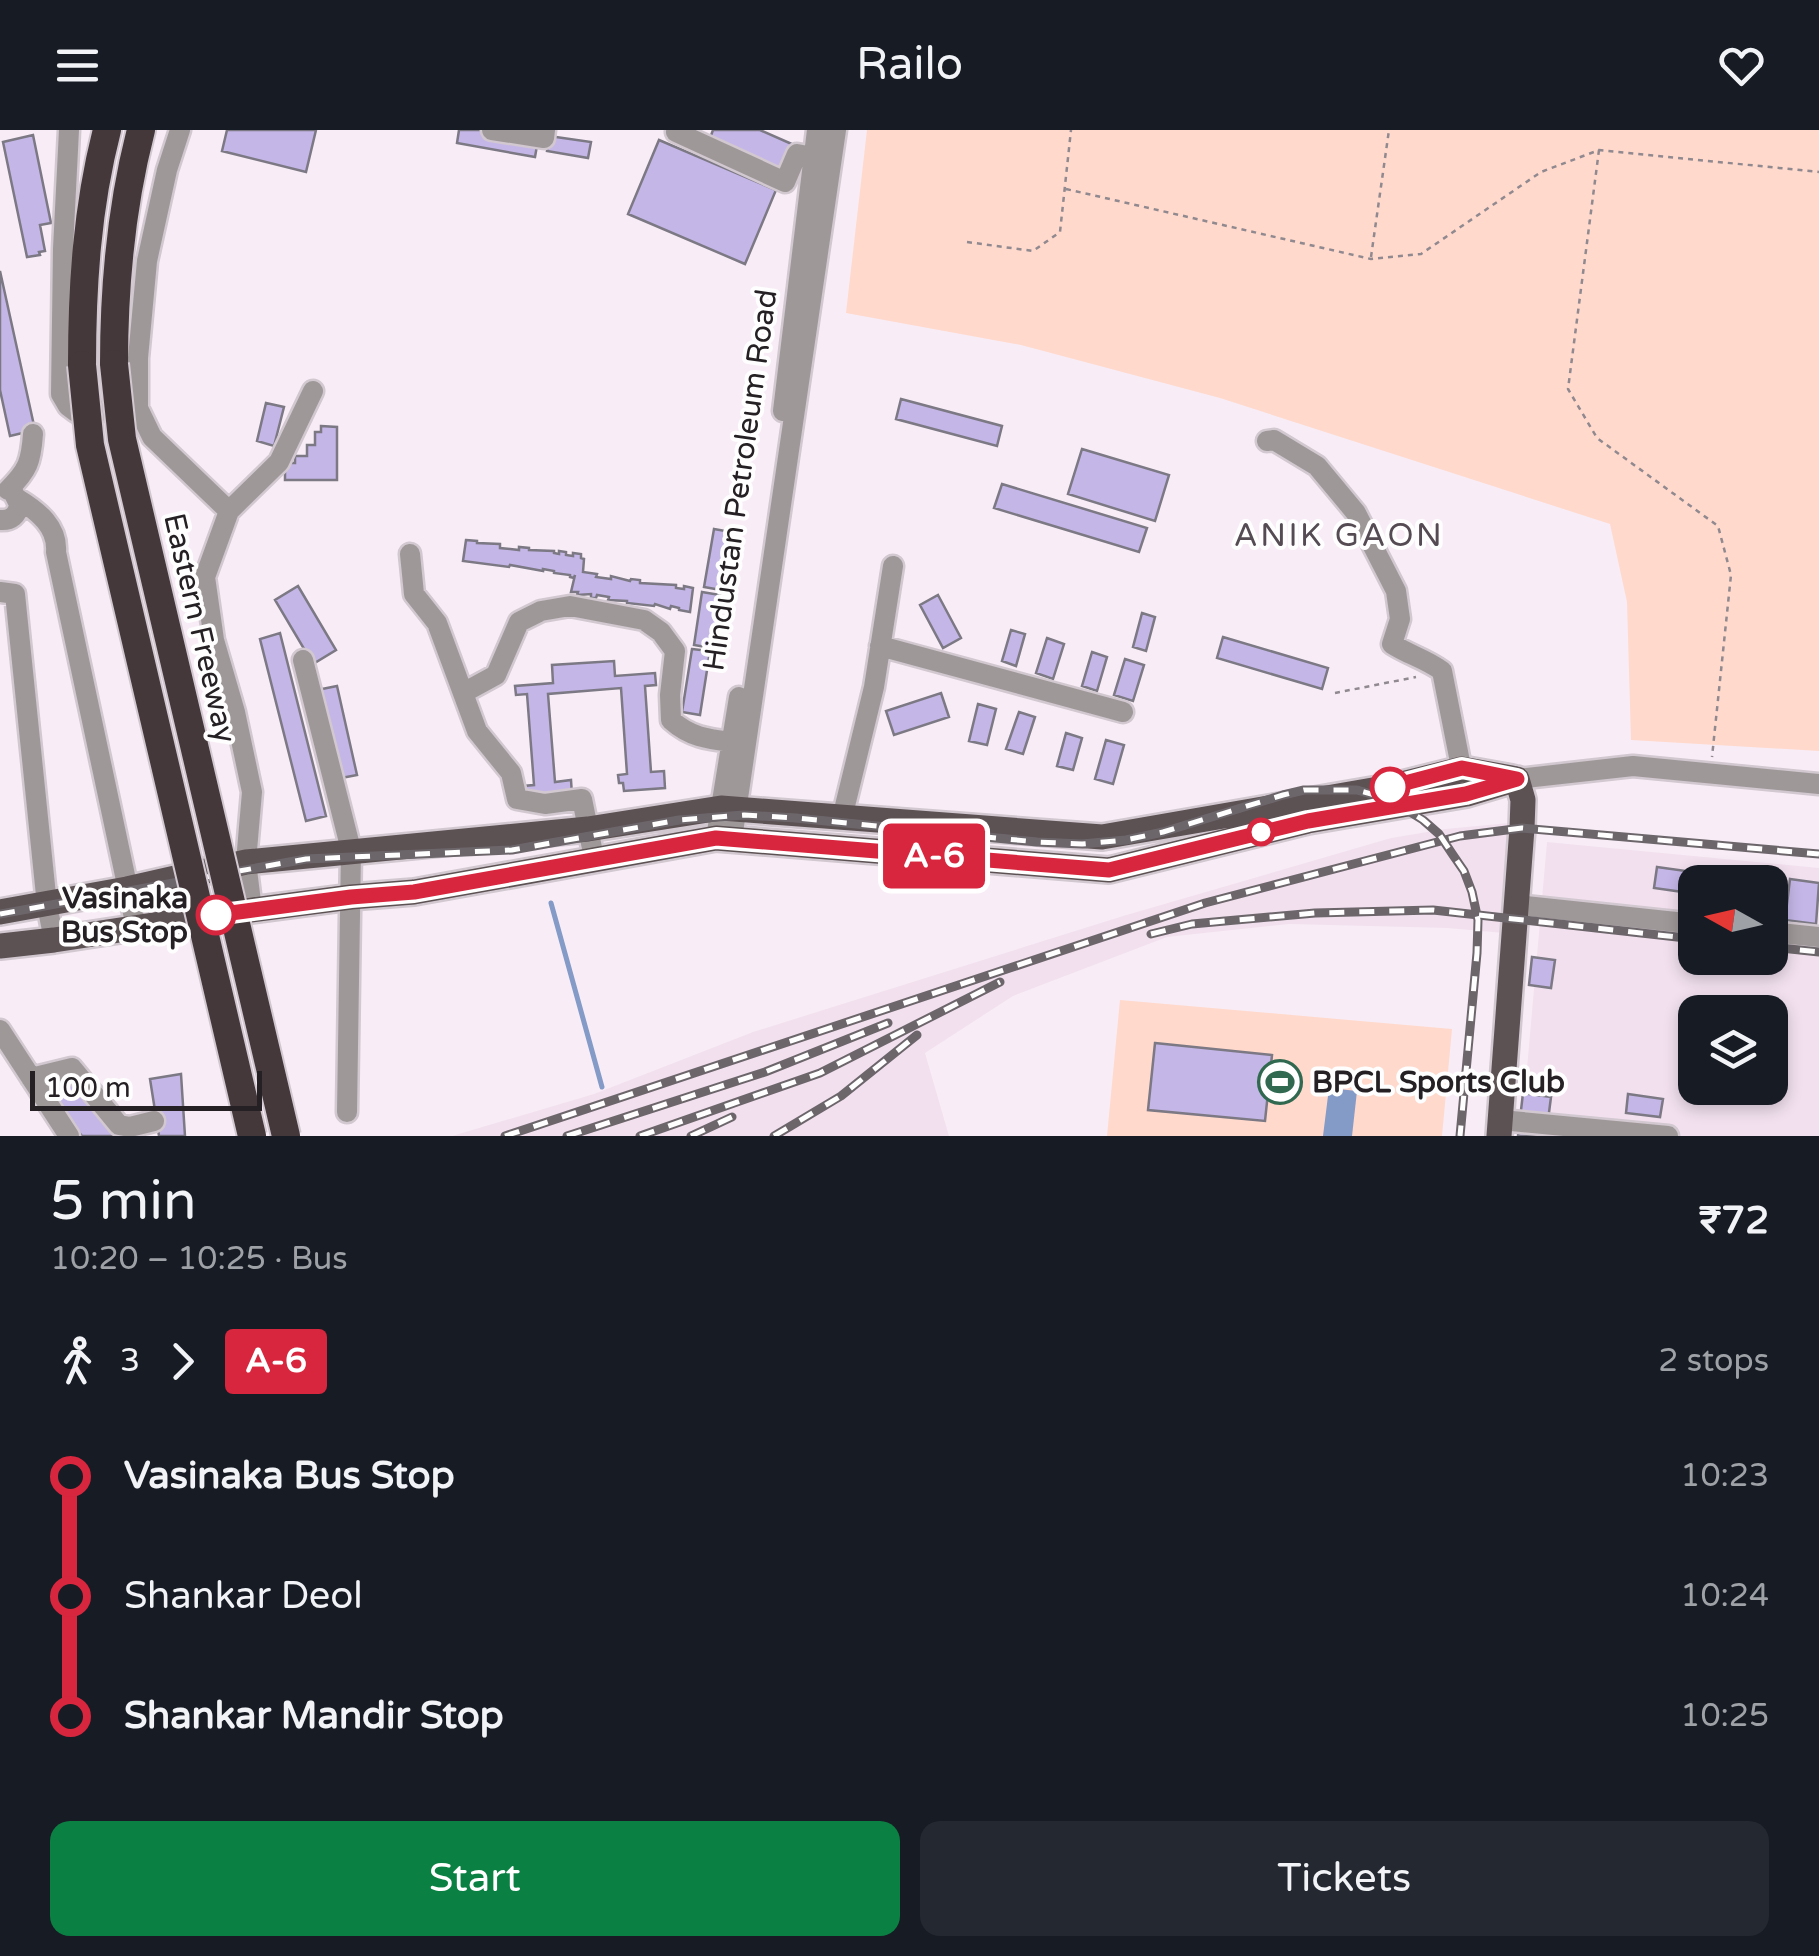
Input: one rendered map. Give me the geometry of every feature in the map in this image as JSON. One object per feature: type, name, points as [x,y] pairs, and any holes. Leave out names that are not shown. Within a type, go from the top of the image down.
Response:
[{"type":"highway","points":[[107,130],[88,226],[82,301],[82,366],[90,445],[252,1136]]},
{"type":"highway","name":"Eastern Freeway","points":[[141,130],[120,230],[114,302],[114,364],[122,439],[286,1136]]},
{"type":"main road","points":[[0,912],[246,862],[588,829],[729,809],[1102,837],[1390,787],[1517,779],[1523,800],[1500,1128]]},
{"type":"main road","points":[[0,946],[351,897],[414,892],[594,858],[724,839],[1109,870],[1464,781]]},
{"type":"main road","points":[[80,898],[87,934]]},
{"type":"street","points":[[69,130],[61,394],[76,412],[138,408]]},
{"type":"street","points":[[180,130],[147,261],[138,358],[138,408],[152,437],[229,511]]},
{"type":"street","points":[[492,130],[544,138],[545,130]]},
{"type":"street","name":"Hindustan Petroleum Road","points":[[724,839],[732,742],[772,496],[817,130]]},
{"type":"street","points":[[729,809],[836,130]]},
{"type":"street","points":[[676,132],[785,182],[798,154],[813,157]]},
{"type":"street","points":[[252,910],[246,862],[252,792],[214,640],[205,577],[229,511],[279,462],[313,391]]},
{"type":"street","points":[[33,434],[31,460],[9,502],[56,552],[136,927]]},
{"type":"street","points":[[1267,441],[1274,440],[1317,466],[1356,513],[1396,590],[1400,618],[1392,644],[1442,671],[1464,781]]},
{"type":"street","points":[[410,554],[414,594],[438,623],[477,731],[511,772],[517,799],[545,804],[582,799],[594,858]]},
{"type":"street","points":[[842,818],[874,687],[893,566]]},
{"type":"street","points":[[0,592],[15,594],[54,940]]},
{"type":"street","points":[[462,692],[496,675],[519,622],[541,611],[570,606],[644,620],[661,632],[675,650],[671,720],[698,738],[732,742]]},
{"type":"street","points":[[880,646],[1122,712]]},
{"type":"street","points":[[303,660],[351,850],[347,1112]]},
{"type":"street","points":[[1517,779],[1634,766],[1819,784]]},
{"type":"street","points":[[1517,906],[1678,922]]},
{"type":"street","points":[[1788,934],[1819,937]]},
{"type":"street","points":[[0,1030],[69,1136]]},
{"type":"street","points":[[31,1078],[72,1068],[118,1125],[130,1127],[154,1121]]},
{"type":"street","points":[[1500,1128],[1668,1136]]},
{"type":"path","points":[[967,242],[1033,251],[1060,232],[1072,130]]},
{"type":"path","points":[[1370,259],[1389,130]]},
{"type":"path","points":[[1066,189],[1370,259],[1422,254],[1542,172],[1599,150],[1819,172]]},
{"type":"path","points":[[1599,150],[1568,389],[1596,438],[1718,526],[1730,575],[1710,773]]},
{"type":"path","points":[[1336,693],[1442,671]]},
{"type":"shaded area","points":[[867,130],[1819,130],[1819,751],[1631,740],[1627,602],[1610,524],[1220,398],[1021,345],[846,313]]},
{"type":"shaded area","points":[[1509,823],[1504,933],[1289,924],[1167,937],[1013,996],[925,1053],[949,1136],[452,1136],[594,1094],[753,1032],[1123,916],[1391,838]]},
{"type":"shaded area","points":[[1547,842],[1788,865],[1678,865],[1678,975],[1788,975],[1788,865],[1819,868],[1819,1136],[1521,1136]]},
{"type":"shaded area","name":"BPCL Sports Club","points":[[1120,1000],[1452,1029],[1442,1136],[1107,1136]]},
{"type":"water","points":[[1329,1088],[1357,1091],[1352,1136],[1323,1136]]},
{"type":"building","points":[[227,130],[316,130],[306,172],[222,151]]},
{"type":"building","points":[[459,130],[538,140],[535,157],[457,143]]},
{"type":"building","points":[[713,130],[760,130],[794,145],[782,172],[709,141]]},
{"type":"building","points":[[33,135],[51,223],[40,225],[45,251],[27,257],[3,142]]},
{"type":"building","points":[[549,136],[591,142],[588,158],[547,151]]},
{"type":"building","points":[[659,140],[776,190],[745,264],[628,214]]},
{"type":"building","points":[[0,271],[35,430],[10,436],[0,390]]},
{"type":"building","points":[[901,399],[1002,426],[997,446],[896,419]]},
{"type":"building","points":[[266,403],[284,407],[274,446],[257,441]]},
{"type":"building","points":[[321,426],[337,427],[337,480],[285,480],[285,463],[295,463],[295,456],[307,456],[307,445],[315,445],[315,432],[321,432]]},
{"type":"building","points":[[1082,449],[1169,475],[1155,521],[1068,494]]},
{"type":"building","points":[[1002,484],[1147,528],[1139,552],[994,508]]},
{"type":"building","points":[[714,529],[731,532],[721,590],[704,587]]},
{"type":"building","points":[[466,540],[500,544],[500,548],[581,554],[583,572],[597,574],[596,577],[693,588],[690,612],[671,606],[670,609],[597,595],[591,598],[591,594],[577,595],[578,592],[571,592],[575,575],[574,578],[543,569],[463,561]]},
{"type":"building","points":[[298,586],[336,650],[313,664],[275,600]]},
{"type":"building","points":[[702,592],[720,595],[712,648],[694,645]]},
{"type":"building","points":[[938,595],[961,638],[943,648],[920,605]]},
{"type":"building","points":[[1142,613],[1155,617],[1146,651],[1133,647]]},
{"type":"building","points":[[1011,630],[1025,634],[1016,666],[1002,661]]},
{"type":"building","points":[[280,633],[326,816],[306,821],[260,639]]},
{"type":"building","points":[[1223,637],[1328,668],[1322,689],[1217,658]]},
{"type":"building","points":[[1047,638],[1064,644],[1053,679],[1036,673]]},
{"type":"building","points":[[692,649],[710,651],[700,715],[682,712]]},
{"type":"building","points":[[1092,652],[1107,657],[1097,691],[1082,686]]},
{"type":"building","points":[[1125,659],[1144,665],[1133,701],[1114,695]]},
{"type":"building","points":[[614,661],[615,676],[655,673],[656,685],[645,686],[651,772],[664,771],[665,788],[624,791],[623,783],[619,783],[618,775],[627,774],[621,688],[548,694],[555,782],[571,780],[572,795],[524,799],[523,786],[534,785],[527,694],[516,695],[515,686],[553,683],[552,665]]},
{"type":"building","points":[[337,686],[357,775],[336,779],[317,690]]},
{"type":"building","points":[[941,693],[949,717],[894,735],[886,711]]},
{"type":"building","points":[[978,704],[996,709],[987,745],[969,741]]},
{"type":"building","points":[[1019,712],[1035,717],[1023,754],[1006,749]]},
{"type":"building","points":[[1066,733],[1082,738],[1073,770],[1057,766]]},
{"type":"building","points":[[1106,740],[1124,745],[1113,784],[1095,779]]},
{"type":"building","points":[[1657,867],[1678,870],[1678,891],[1654,888]]},
{"type":"building","points":[[1790,879],[1819,883],[1816,924],[1788,920]]},
{"type":"building","points":[[1532,957],[1555,960],[1551,988],[1529,985]]},
{"type":"building","points":[[1155,1043],[1272,1055],[1265,1121],[1148,1110]]},
{"type":"building","points":[[66,1069],[124,1136],[82,1136],[40,1084]]},
{"type":"building","points":[[181,1074],[185,1136],[159,1136],[150,1079]]},
{"type":"building","points":[[1523,1093],[1551,1097],[1546,1136],[1518,1136]]},
{"type":"building","points":[[1628,1094],[1663,1099],[1660,1117],[1626,1113]]},
{"type":"waterway","points":[[551,903],[602,1087]]},
{"type":"railway","points":[[0,914],[306,859],[512,850],[679,820],[744,815],[796,818],[1082,844],[1163,832],[1304,790],[1357,790],[1389,799],[1439,834],[1464,871],[1472,892],[1478,920],[1477,953],[1460,1136]]},
{"type":"railway","points":[[505,1136],[1205,903],[1460,836],[1522,828],[1819,854]]},
{"type":"railway","points":[[1151,934],[1192,924],[1315,913],[1433,910],[1678,937]]},
{"type":"railway","points":[[1788,949],[1819,952]]},
{"type":"railway","points":[[640,1136],[820,1073],[1000,982]]},
{"type":"railway","points":[[567,1136],[765,1072],[888,1023]]},
{"type":"railway","points":[[774,1136],[841,1096],[917,1035]]},
{"type":"railway","points":[[691,1136],[732,1117]]},
{"type":"bus line","name":"A-6","points":[[216,915],[414,892],[716,838],[1109,870],[1308,821],[1466,794],[1517,779],[1462,768],[1390,787]]},
{"type":"place","name":"Vasinaka Bus Stop","points":[[216,915]]},
{"type":"place","name":"BPCL Sports Club","points":[[1280,1082]]},
{"type":"district","name":"ANIK GAON","points":[[1339,535]]}]
